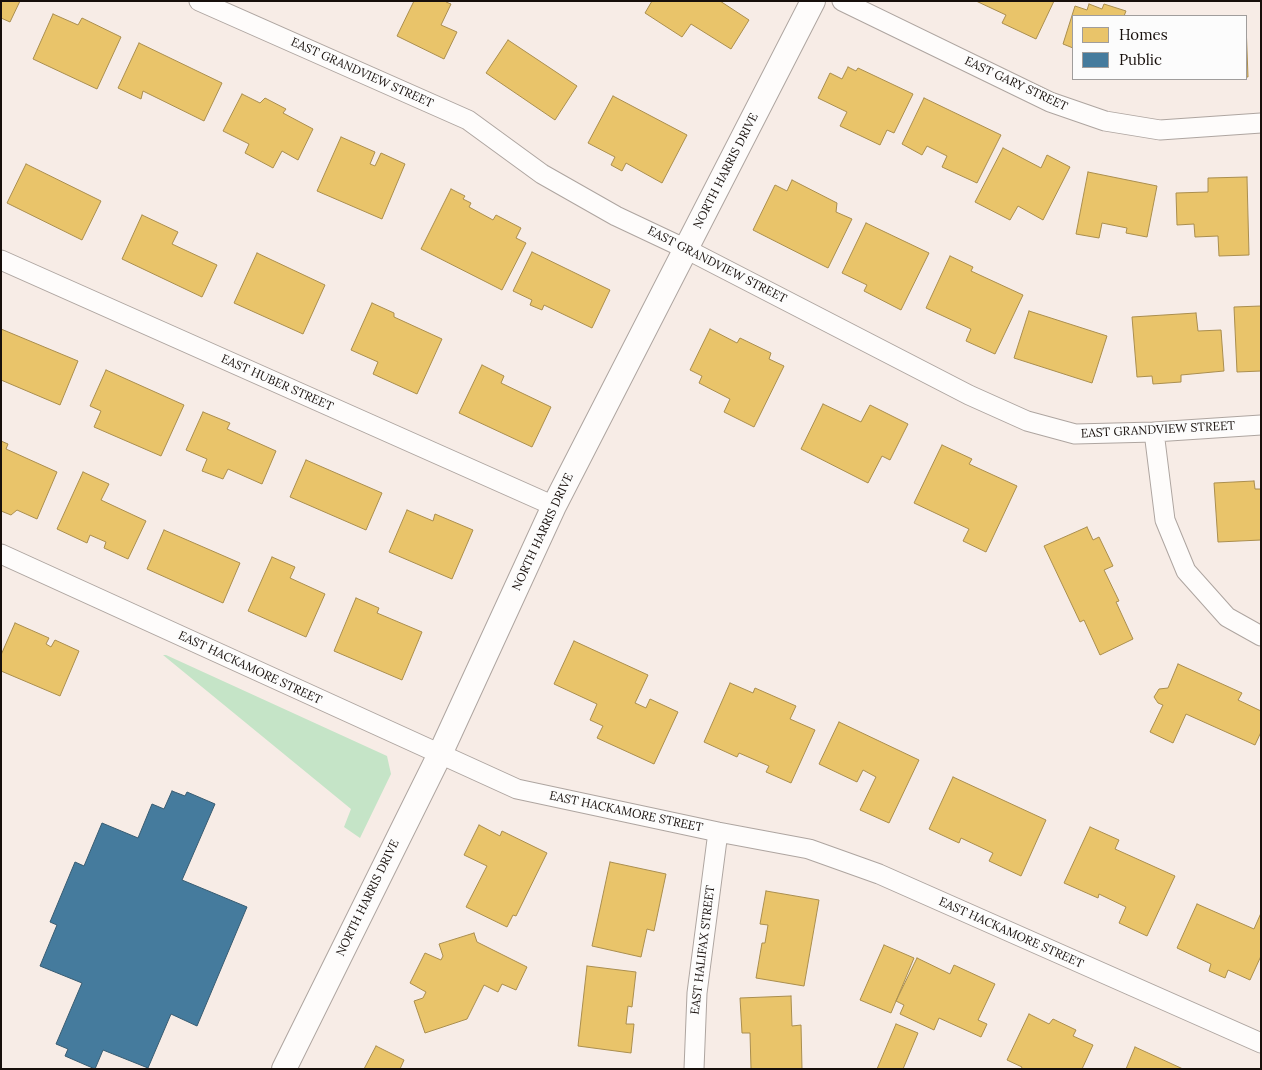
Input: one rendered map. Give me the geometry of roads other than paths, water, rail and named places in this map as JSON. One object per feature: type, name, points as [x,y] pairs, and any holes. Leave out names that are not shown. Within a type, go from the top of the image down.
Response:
[{"type":"street","name":"EAST GRANDVIEW STREET","points":[[199,1],[468,120],[542,174],[616,216],[686,249],[969,395],[1027,422],[1075,434],[1154,432],[1261,425]]},
{"type":"street","name":"NORTH HARRIS DRIVE","points":[[284,1069],[440,754],[554,506],[813,1]]},
{"type":"street","name":"EAST GARY STREET","points":[[842,1],[1050,102],[1104,122],[1160,130],[1261,124]]},
{"type":"street","name":"EAST HUBER STREET","points":[[1,260],[554,506]]},
{"type":"street","points":[[1154,432],[1165,520],[1186,571],[1227,617],[1261,636]]},
{"type":"street","name":"EAST HACKAMORE STREET","points":[[1,554],[517,789],[718,832],[809,849],[879,874],[1261,1043]]},
{"type":"street","name":"EAST HALIFAX STREET","points":[[694,1069],[696,993],[718,832]]}]
